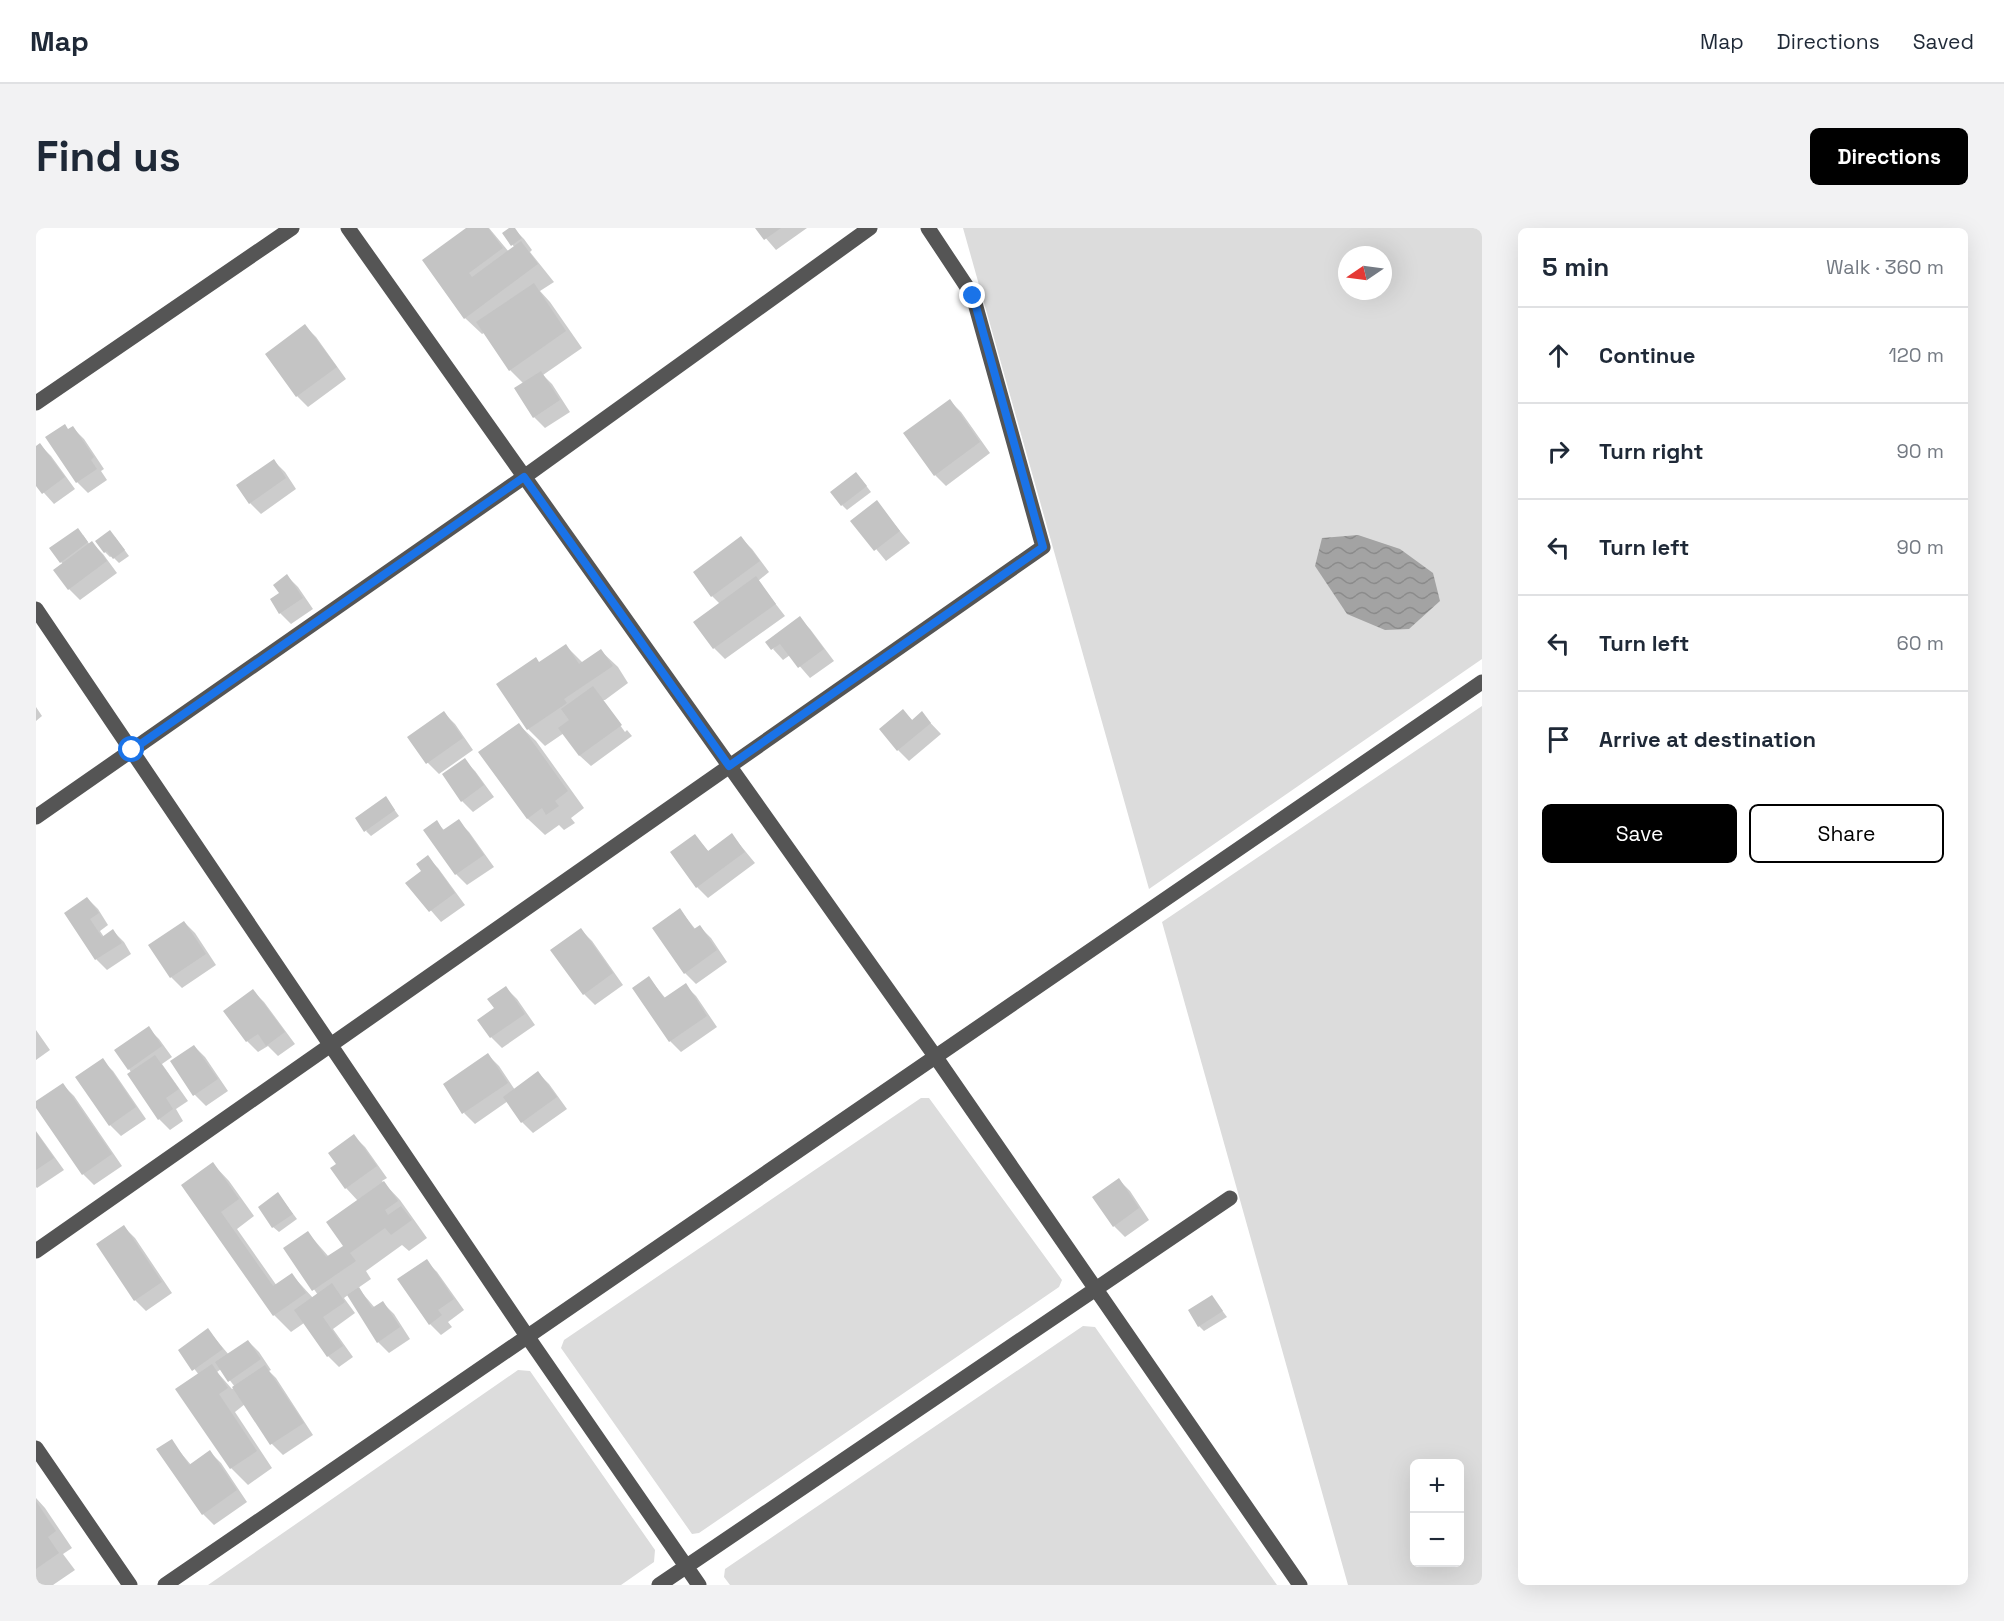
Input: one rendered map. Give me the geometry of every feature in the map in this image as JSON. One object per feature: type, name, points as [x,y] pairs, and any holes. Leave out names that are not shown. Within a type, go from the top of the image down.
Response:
[{"type":"street","points":[[36,403],[292,228]]},
{"type":"street","points":[[348,228],[935,1056],[1300,1585]]},
{"type":"street","points":[[36,817],[524,477],[870,228]]},
{"type":"street","points":[[36,1251],[1043,547],[973,296],[928,228]]},
{"type":"street","points":[[36,609],[527,1336],[699,1585]]},
{"type":"street","points":[[165,1585],[1482,682]]},
{"type":"street","points":[[659,1585],[1230,1198]]},
{"type":"street","points":[[36,1448],[130,1585]]},
{"type":"shaded area","points":[[963,228],[1482,228],[1482,659],[1149,889]]},
{"type":"shaded area","points":[[1482,706],[1482,1585],[1348,1585],[1162,922]]},
{"type":"shaded area","points":[[921,1098],[929,1098],[1062,1280],[1059,1287],[699,1533],[692,1534],[561,1348],[564,1340]]},
{"type":"shaded area","points":[[1083,1326],[1095,1327],[1277,1585],[730,1585],[724,1577],[725,1569]]},
{"type":"shaded area","points":[[518,1370],[530,1371],[655,1550],[654,1562],[621,1585],[208,1585]]},
{"type":"water","points":[[1358,535],[1400,549],[1433,573],[1440,601],[1409,629],[1385,630],[1347,614],[1315,566],[1322,538]]},
{"type":"building","points":[[466,228],[488,228],[503,248],[469,273],[472,277],[521,241],[538,264],[464,319],[422,260]]},
{"type":"building","points":[[509,228],[515,228],[522,238],[511,246],[502,233]]},
{"type":"building","points":[[755,228],[781,228],[764,240]]},
{"type":"building","points":[[534,283],[566,331],[509,371],[476,322]]},
{"type":"building","points":[[305,324],[337,367],[296,397],[265,354]]},
{"type":"building","points":[[541,371],[560,400],[533,418],[514,388]]},
{"type":"building","points":[[950,399],[980,442],[934,476],[903,433]]},
{"type":"building","points":[[65,424],[68,429],[73,426],[94,457],[91,460],[97,469],[76,483],[45,437]]},
{"type":"building","points":[[40,443],[65,477],[42,494],[36,486],[36,446]]},
{"type":"building","points":[[274,459],[286,478],[249,504],[236,485]]},
{"type":"building","points":[[856,472],[867,486],[841,506],[830,492]]},
{"type":"building","points":[[877,500],[900,531],[874,551],[850,521]]},
{"type":"building","points":[[78,528],[88,542],[60,563],[49,548]]},
{"type":"building","points":[[110,530],[125,550],[113,559],[107,551],[104,553],[95,541]]},
{"type":"building","points":[[741,536],[760,561],[711,597],[693,572]]},
{"type":"building","points":[[92,541],[107,561],[68,590],[53,570]]},
{"type":"building","points":[[287,574],[303,598],[279,614],[270,599],[279,593],[273,585]]},
{"type":"building","points":[[756,576],[776,604],[713,649],[693,622]]},
{"type":"building","points":[[800,616],[824,649],[798,668],[780,644],[771,650],[765,642]]},
{"type":"building","points":[[566,644],[579,664],[601,649],[613,666],[564,699],[567,703],[527,730],[496,684],[536,657],[539,662]]},
{"type":"building","points":[[593,686],[622,725],[579,756],[558,728],[569,720],[561,709]]},
{"type":"building","points":[[903,709],[912,720],[922,711],[931,723],[897,751],[879,729]]},
{"type":"building","points":[[444,711],[463,738],[426,764],[407,737]]},
{"type":"building","points":[[519,723],[568,791],[555,801],[559,806],[546,815],[542,808],[527,819],[478,752]]},
{"type":"building","points":[[465,758],[484,785],[461,802],[442,774]]},
{"type":"building","points":[[386,796],[395,810],[364,832],[355,818]]},
{"type":"building","points":[[459,819],[484,855],[455,875],[423,830],[437,820],[443,830]]},
{"type":"building","points":[[732,833],[745,852],[696,888],[670,852],[695,834],[708,851]]},
{"type":"building","points":[[428,855],[455,893],[429,912],[405,883],[421,871],[416,864]]},
{"type":"building","points":[[87,897],[99,913],[90,919],[102,937],[113,929],[122,943],[95,960],[64,913]]},
{"type":"building","points":[[680,908],[694,929],[700,925],[717,950],[684,974],[652,928]]},
{"type":"building","points":[[184,921],[206,954],[170,978],[148,945]]},
{"type":"building","points":[[581,928],[613,973],[583,995],[550,950]]},
{"type":"building","points":[[649,976],[664,998],[686,983],[707,1016],[669,1042],[632,988]]},
{"type":"building","points":[[506,986],[525,1014],[490,1038],[477,1020],[494,1008],[487,999]]},
{"type":"building","points":[[253,989],[285,1032],[266,1046],[258,1034],[246,1042],[223,1011]]},
{"type":"building","points":[[149,1026],[162,1046],[128,1070],[114,1050]]},
{"type":"building","points":[[194,1045],[218,1079],[193,1096],[170,1061]]},
{"type":"building","points":[[488,1053],[508,1083],[462,1114],[443,1084]]},
{"type":"building","points":[[155,1055],[179,1089],[166,1098],[173,1109],[158,1120],[127,1074]]},
{"type":"building","points":[[103,1058],[136,1107],[109,1126],[75,1077]]},
{"type":"building","points":[[538,1071],[557,1097],[521,1123],[503,1097]]},
{"type":"building","points":[[63,1083],[112,1154],[82,1175],[36,1108],[36,1101]]},
{"type":"building","points":[[36,1132],[54,1158],[36,1170]]},
{"type":"building","points":[[354,1134],[377,1166],[345,1189],[330,1168],[336,1164],[328,1153]]},
{"type":"building","points":[[213,1162],[239,1199],[221,1212],[273,1286],[292,1273],[306,1293],[273,1316],[181,1185]]},
{"type":"building","points":[[1119,1178],[1139,1208],[1113,1227],[1092,1197]]},
{"type":"building","points":[[384,1181],[398,1201],[385,1210],[388,1215],[401,1206],[412,1220],[391,1235],[385,1228],[350,1253],[356,1261],[312,1291],[283,1248],[308,1231],[326,1257],[343,1246],[326,1222]]},
{"type":"building","points":[[278,1192],[293,1214],[272,1228],[258,1207]]},
{"type":"building","points":[[124,1225],[162,1282],[134,1301],[96,1244]]},
{"type":"building","points":[[427,1259],[454,1299],[438,1310],[442,1315],[429,1325],[397,1279]]},
{"type":"building","points":[[332,1283],[345,1302],[323,1317],[343,1346],[327,1357],[294,1310]]},
{"type":"building","points":[[359,1287],[372,1308],[383,1301],[400,1327],[377,1343],[347,1295]]},
{"type":"building","points":[[1212,1295],[1223,1311],[1198,1327],[1188,1310]]},
{"type":"building","points":[[208,1328],[223,1349],[192,1371],[178,1350]]},
{"type":"building","points":[[248,1340],[261,1359],[228,1382],[215,1362]]},
{"type":"building","points":[[212,1364],[228,1388],[219,1394],[257,1451],[230,1469],[175,1389]]},
{"type":"building","points":[[265,1365],[304,1423],[270,1445],[232,1387]]},
{"type":"building","points":[[172,1439],[189,1465],[210,1450],[237,1490],[202,1515],[156,1449]]},
{"type":"building","points":[[36,1501],[56,1531],[48,1537],[59,1553],[36,1569]]},
{"type":"route","points":[[132,750],[524,477],[729,766],[1043,547],[973,296]]}]
